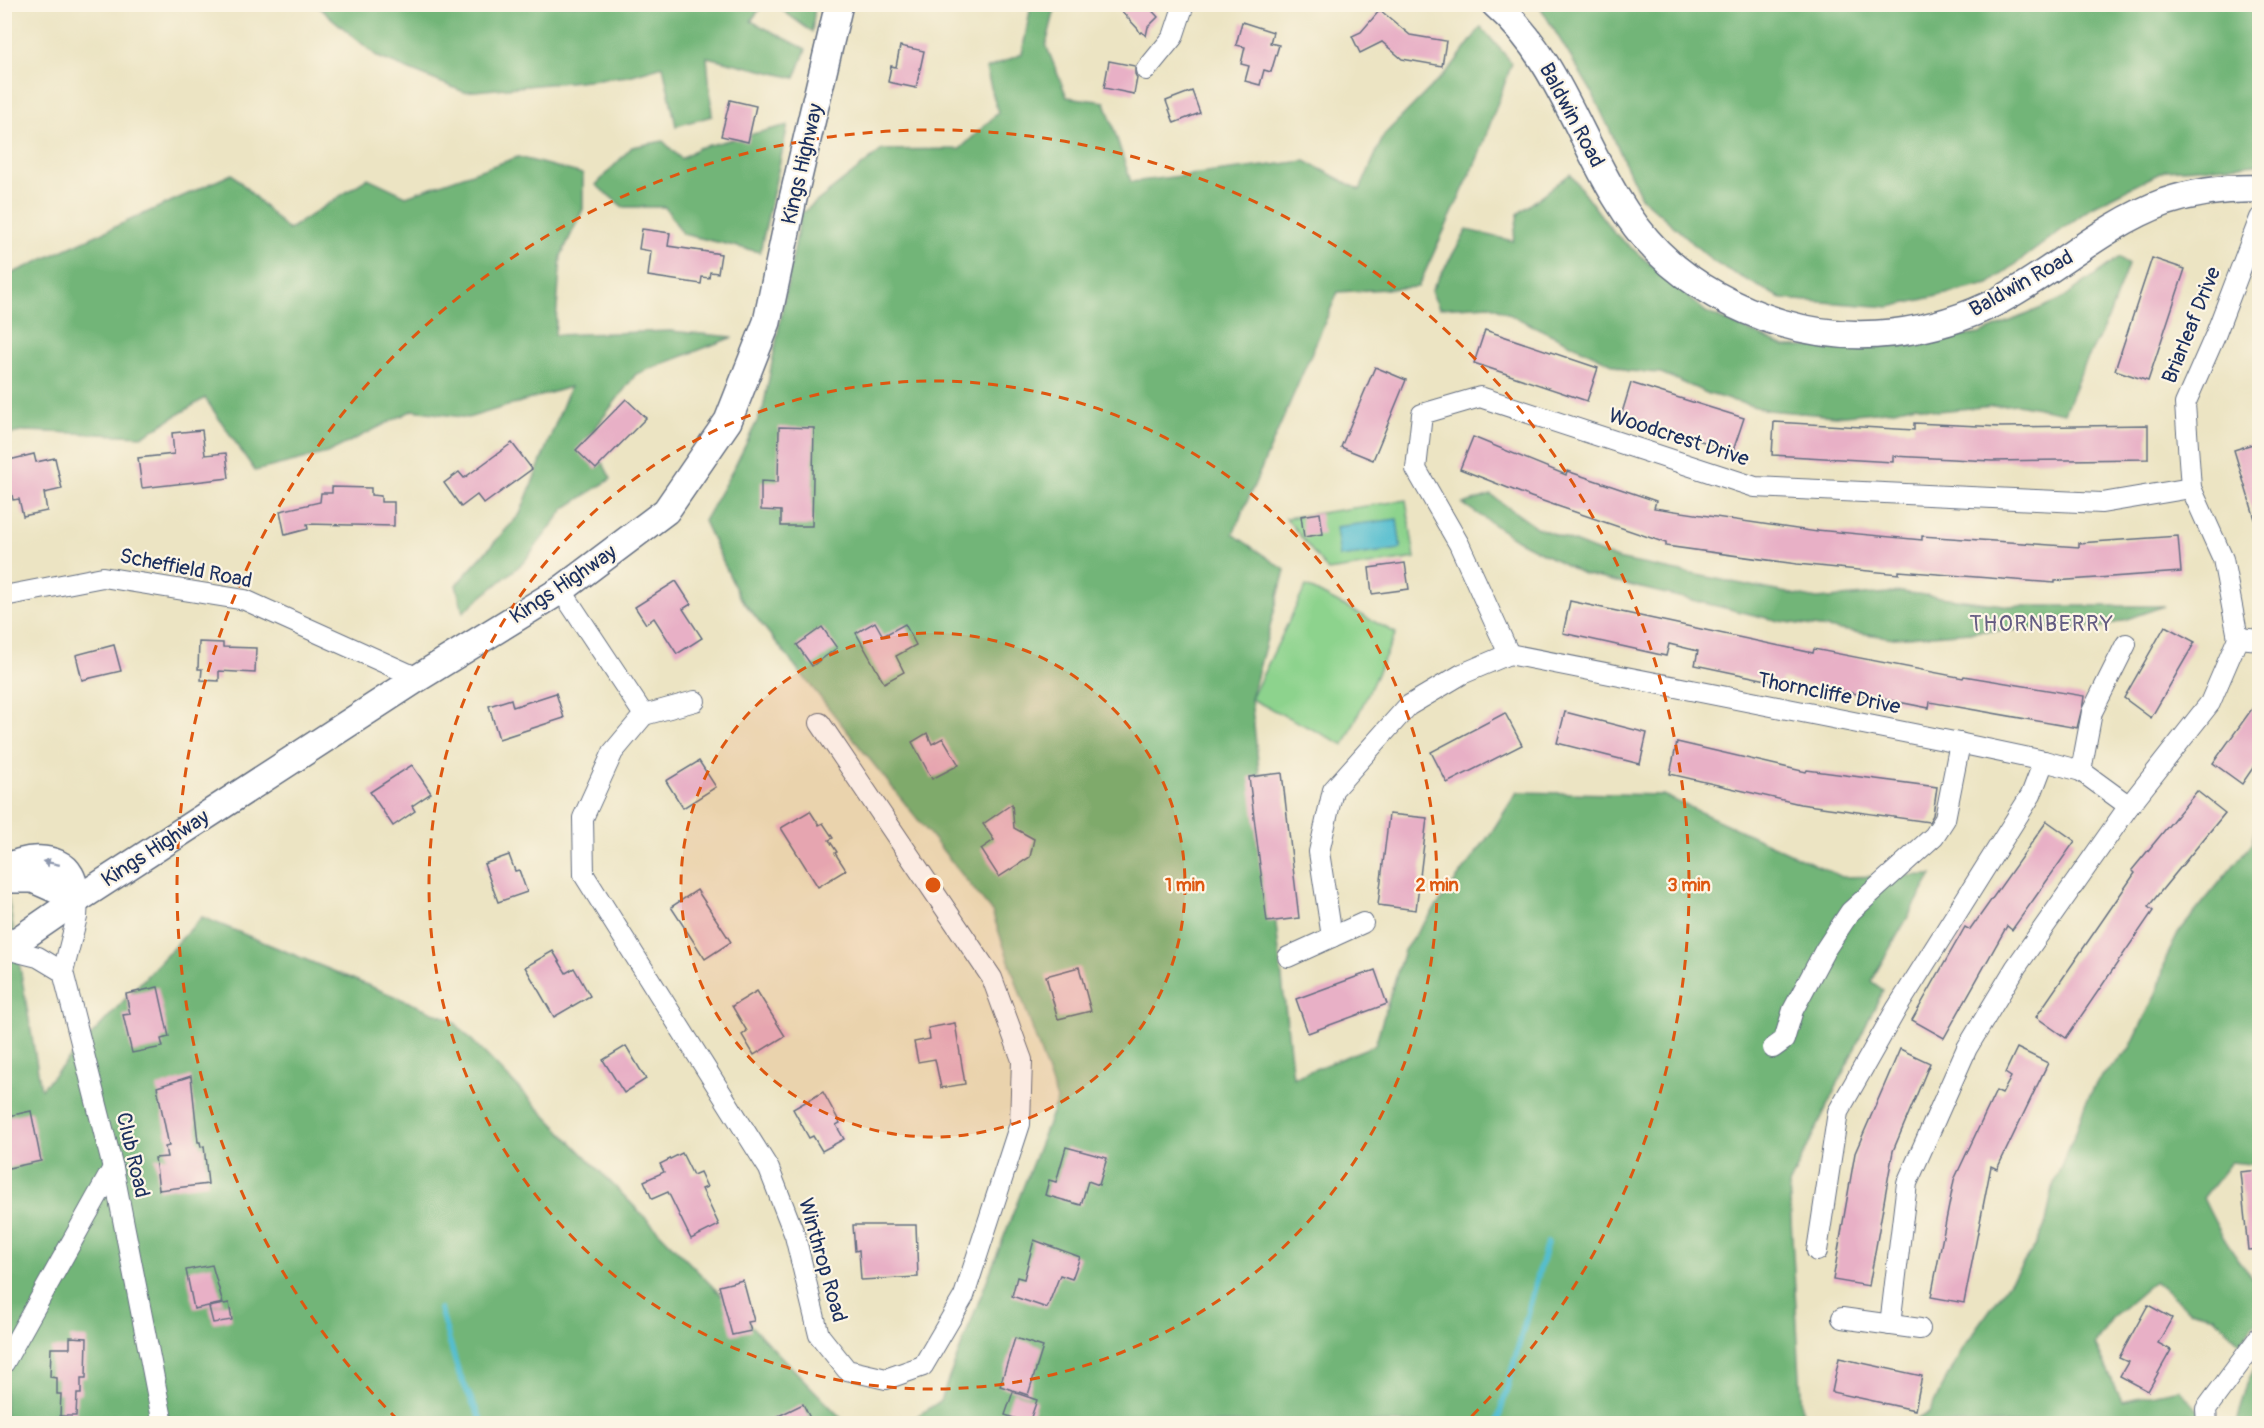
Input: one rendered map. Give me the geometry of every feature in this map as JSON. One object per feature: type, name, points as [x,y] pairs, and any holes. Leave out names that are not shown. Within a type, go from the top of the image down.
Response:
[{"type":"street","name":"Kings Highway","points":[[5,949],[418,678],[561,590],[666,511],[728,421],[767,322],[792,203],[839,4]]},
{"type":"street","points":[[1146,70],[1173,37],[1184,4]]},
{"type":"street","name":"Baldwin Road","points":[[1495,4],[1510,17],[1533,45],[1553,76],[1609,185],[1629,217],[1658,252],[1689,277],[1722,299],[1760,316],[1797,328],[1837,334],[1876,336],[1917,329],[1962,316],[2000,300],[2133,217],[2166,202],[2203,193],[2259,189]]},
{"type":"street","name":"Briarleaf Drive","points":[[2238,638],[2223,559],[2191,488],[2185,404],[2215,336],[2259,218]]},
{"type":"street","name":"Woodcrest Drive","points":[[1509,654],[1459,543],[1416,469],[1422,414],[1480,397],[1755,487],[2102,502],[2191,488]]},
{"type":"street","name":"Scheffield Road","points":[[4,596],[103,577],[244,600],[418,678]]},
{"type":"street","points":[[561,590],[644,715],[695,701]]},
{"type":"street","points":[[1890,1325],[1907,1183],[1967,1048],[2016,968],[2129,806],[2210,703],[2238,638],[2259,640]]},
{"type":"street","points":[[2081,771],[2092,712],[2126,644]]},
{"type":"street","points":[[1332,937],[1319,852],[1333,789],[1408,706],[1462,674],[1509,654]]},
{"type":"street","name":"Thorncliffe Drive","points":[[1509,654],[2044,761],[2081,771],[2129,806]]},
{"type":"street","name":"Winthrop Road","points":[[644,715],[613,752],[583,818],[584,875],[769,1169],[795,1236],[819,1335],[847,1370],[886,1379],[923,1366],[964,1296],[1020,1124],[1022,1060],[992,978],[820,723]]},
{"type":"street","points":[[1773,1048],[1784,1040],[1793,1010],[1825,950],[1850,912],[1934,836],[1945,819],[1960,743]]},
{"type":"street","points":[[1817,1251],[1838,1112],[1897,1008],[2031,795],[2044,761]]},
{"type":"street","points":[[4,870],[10,865],[23,861],[46,860],[62,865],[70,875],[78,899]]},
{"type":"street","points":[[4,879],[33,879],[78,899]]},
{"type":"street","name":"Club Road","points":[[78,899],[77,917],[63,972],[113,1168],[163,1424]]},
{"type":"street","points":[[1288,957],[1363,922]]},
{"type":"street","points":[[5,949],[38,957],[63,972]]},
{"type":"street","points":[[4,1363],[113,1168]]},
{"type":"street","points":[[1842,1318],[1920,1329]]},
{"type":"street","points":[[2207,1424],[2206,1409],[2259,1336]]},
{"type":"green space","points":[[316,5],[763,5],[751,21],[806,49],[795,78],[707,57],[712,116],[676,126],[663,66],[629,76],[464,92],[378,57]]},
{"type":"green space","points":[[775,5],[815,5],[812,32]]},
{"type":"green space","points":[[1031,5],[1056,5],[1046,45],[1067,97],[1105,102],[1131,182],[1305,161],[1360,190],[1384,135],[1453,65],[1481,27],[1512,63],[1479,155],[1418,287],[1338,292],[1233,534],[1285,570],[1251,699],[1293,1078],[1375,1045],[1404,950],[1491,833],[1517,792],[1663,795],[1842,877],[1932,875],[1871,981],[1883,990],[1789,1185],[1802,1411],[1817,1423],[907,1423],[940,1401],[1057,1100],[992,912],[739,596],[704,521],[763,409],[801,214],[882,150],[960,149],[998,113],[986,69],[1022,54]]},
{"type":"green space","points":[[1539,5],[2259,5],[2259,164],[2166,170],[2092,207],[1989,284],[1890,307],[1782,299],[1715,263],[1641,197],[1592,92]]},
{"type":"green space","points":[[788,125],[760,252],[683,234],[665,207],[623,207],[596,185],[632,147],[663,141],[681,159],[698,148]]},
{"type":"green space","points":[[518,157],[583,174],[583,209],[561,256],[555,335],[670,331],[733,337],[636,374],[589,436],[611,479],[565,508],[524,562],[463,612],[456,585],[520,514],[570,387],[468,418],[413,410],[327,453],[255,471],[205,398],[143,436],[26,431],[5,435],[4,277],[232,174],[288,230],[368,178],[406,196]]},
{"type":"green space","points":[[1570,174],[1614,233],[1706,312],[1785,347],[1877,346],[1980,334],[2060,300],[2120,257],[2128,265],[2108,319],[2082,370],[2064,413],[2017,404],[1937,411],[1916,405],[1894,410],[1836,416],[1767,410],[1709,394],[1661,373],[1627,371],[1490,305],[1439,308],[1431,291],[1467,230],[1513,241],[1518,214]]},
{"type":"green space","points":[[1491,495],[1536,527],[1617,559],[1817,599],[1901,592],[2011,606],[2164,606],[2104,627],[1983,631],[1894,638],[1779,621],[1583,574],[1517,540],[1463,504]]},
{"type":"green space","points":[[1406,500],[1415,558],[1328,571],[1286,518]]},
{"type":"green space","points":[[1306,586],[1396,633],[1344,745],[1251,699]]},
{"type":"green space","points":[[2259,813],[2259,1165],[2231,1162],[2203,1198],[2227,1244],[2259,1284],[2259,1318],[2240,1343],[2214,1316],[2189,1310],[2155,1281],[2111,1319],[2095,1344],[2122,1401],[2179,1389],[2210,1423],[1910,1424],[1929,1412],[1965,1345],[2036,1245],[2046,1223],[2054,1183],[2076,1132],[2085,1104],[2098,1080],[2129,1050],[2159,987],[2166,958],[2179,932],[2252,843]]},
{"type":"green space","points":[[8,898],[41,1089],[202,917],[452,1020],[846,1423],[5,1424],[4,900]]},
{"type":"green space","points":[[2259,1359],[2259,1423],[2236,1423],[2247,1383]]},
{"type":"water","points":[[1397,519],[1401,549],[1340,557],[1336,527]]},
{"type":"building","points":[[1115,4],[1146,4],[1158,17],[1148,27],[1146,36],[1140,33]]},
{"type":"building","points":[[1380,10],[1410,35],[1446,41],[1442,66],[1402,59],[1382,42],[1360,53],[1352,36],[1361,32]]},
{"type":"building","points":[[1242,22],[1273,32],[1270,43],[1279,45],[1271,72],[1264,70],[1260,85],[1245,81],[1249,66],[1241,64],[1245,47],[1236,45]]},
{"type":"building","points":[[900,46],[924,51],[916,88],[888,82],[891,66],[896,67]]},
{"type":"building","points":[[1109,61],[1135,66],[1137,78],[1134,94],[1104,88]]},
{"type":"building","points":[[1192,91],[1200,113],[1174,123],[1166,101]]},
{"type":"building","points":[[730,100],[756,106],[748,142],[721,136]]},
{"type":"building","points":[[642,229],[670,233],[668,246],[721,254],[718,273],[710,272],[709,278],[702,277],[701,284],[648,276],[651,251],[639,249]]},
{"type":"building","points":[[2152,258],[2185,269],[2148,381],[2115,370]]},
{"type":"building","points":[[1485,330],[1598,368],[1587,401],[1474,363]]},
{"type":"building","points":[[1375,367],[1406,380],[1373,460],[1341,447]]},
{"type":"building","points":[[1631,383],[1744,418],[1733,451],[1621,416]]},
{"type":"building","points":[[626,399],[646,418],[596,469],[576,450]]},
{"type":"building","points":[[1774,422],[1914,430],[1914,423],[2001,427],[2148,425],[2148,459],[1992,461],[1893,456],[1893,462],[1772,455]]},
{"type":"building","points":[[779,427],[814,428],[812,526],[781,526],[781,511],[761,510],[761,481],[778,482]]},
{"type":"building","points":[[202,430],[205,455],[226,453],[229,478],[142,488],[138,458],[174,454],[172,433]]},
{"type":"building","points":[[1473,437],[1566,475],[1567,471],[1656,501],[1654,508],[1817,532],[1817,530],[1922,540],[1922,536],[2079,547],[2079,543],[2178,536],[2181,572],[2055,581],[2055,583],[1899,571],[1899,574],[1797,564],[1666,546],[1666,543],[1531,497],[1460,469]]},
{"type":"building","points":[[2259,442],[2259,518],[2255,519],[2234,450]]},
{"type":"building","points":[[512,443],[532,469],[484,504],[477,495],[461,507],[444,483],[459,472],[464,478]]},
{"type":"building","points":[[34,454],[36,462],[55,458],[62,489],[44,493],[47,511],[23,516],[19,499],[13,500],[5,461]]},
{"type":"building","points":[[332,487],[371,488],[371,495],[381,496],[381,502],[394,502],[394,526],[307,524],[308,529],[285,535],[280,511],[320,502],[321,493],[332,493]]},
{"type":"building","points":[[1320,513],[1323,534],[1304,537],[1301,516]]},
{"type":"building","points":[[1405,563],[1409,589],[1372,594],[1369,568]]},
{"type":"building","points":[[676,581],[691,604],[683,609],[702,638],[677,654],[654,618],[646,624],[635,607]]},
{"type":"building","points":[[1570,601],[1813,653],[1814,649],[1963,678],[1964,676],[2084,696],[2083,704],[2077,728],[1930,702],[1929,708],[1782,679],[1781,683],[1695,665],[1698,651],[1669,644],[1666,656],[1563,633]]},
{"type":"building","points":[[875,622],[883,636],[905,624],[916,645],[896,656],[904,672],[884,683],[856,633]]},
{"type":"building","points":[[2165,626],[2195,642],[2151,718],[2124,698]]},
{"type":"building","points":[[822,627],[837,648],[812,666],[797,645]]},
{"type":"building","points":[[199,642],[223,643],[223,647],[256,648],[255,673],[219,671],[219,681],[201,680],[202,669],[198,669]]},
{"type":"building","points":[[114,645],[121,671],[82,680],[76,655]]},
{"type":"building","points":[[556,693],[564,718],[499,739],[489,706],[511,699],[513,707]]},
{"type":"building","points":[[2259,699],[2259,759],[2242,784],[2213,763]]},
{"type":"building","points":[[1565,712],[1647,733],[1640,764],[1557,743]]},
{"type":"building","points":[[1505,713],[1522,745],[1447,783],[1431,752]]},
{"type":"building","points":[[927,733],[932,744],[943,738],[959,765],[932,779],[912,742]]},
{"type":"building","points":[[1677,742],[1806,772],[1807,770],[1937,787],[1933,815],[1929,822],[1800,804],[1670,774]]},
{"type":"building","points":[[699,761],[716,787],[683,808],[666,781]]},
{"type":"building","points":[[412,765],[431,793],[412,806],[415,811],[393,826],[370,792]]},
{"type":"building","points":[[1282,773],[1299,918],[1267,922],[1249,777]]},
{"type":"building","points":[[2197,791],[2225,813],[2148,907],[2153,911],[2066,1038],[2036,1017],[2135,873],[2132,870]]},
{"type":"building","points":[[1012,804],[1014,828],[1034,839],[1030,857],[999,877],[981,849],[994,840],[983,824]]},
{"type":"building","points":[[810,811],[819,825],[823,823],[833,838],[829,840],[846,870],[818,887],[781,828]]},
{"type":"building","points":[[1389,814],[1427,818],[1416,910],[1378,905]]},
{"type":"building","points":[[2047,821],[2075,841],[2012,930],[2007,926],[1944,1038],[1912,1020],[1965,927],[1970,930]]},
{"type":"building","points":[[509,855],[515,871],[519,870],[527,892],[498,902],[484,864]]},
{"type":"building","points":[[697,890],[731,942],[705,959],[671,907]]},
{"type":"building","points":[[553,951],[566,973],[574,968],[590,996],[554,1017],[525,967]]},
{"type":"building","points":[[1079,967],[1091,1011],[1058,1019],[1046,976]]},
{"type":"building","points":[[1375,970],[1387,1004],[1308,1033],[1296,999]]},
{"type":"building","points":[[158,987],[169,1037],[161,1039],[163,1047],[132,1053],[123,1015],[130,1014],[126,994]]},
{"type":"building","points":[[757,991],[785,1036],[754,1055],[742,1035],[747,1031],[732,1006]]},
{"type":"building","points":[[955,1023],[965,1084],[941,1088],[935,1059],[918,1062],[914,1042],[930,1039],[928,1028]]},
{"type":"building","points":[[626,1046],[646,1079],[624,1093],[603,1060]]},
{"type":"building","points":[[2017,1048],[2048,1063],[1997,1169],[1991,1166],[1964,1303],[1931,1297],[1954,1180],[1996,1091],[2002,1094],[2011,1077],[2005,1073]]},
{"type":"building","points":[[1900,1049],[1930,1063],[1893,1151],[1869,1286],[1833,1280],[1855,1153]]},
{"type":"building","points":[[191,1076],[198,1142],[201,1147],[204,1146],[208,1184],[159,1190],[155,1158],[167,1157],[165,1147],[169,1146],[157,1087]]},
{"type":"building","points":[[823,1092],[840,1123],[836,1125],[844,1139],[822,1151],[813,1136],[809,1138],[793,1109]]},
{"type":"building","points":[[31,1111],[41,1161],[4,1169],[4,1117]]},
{"type":"building","points":[[1066,1147],[1107,1158],[1099,1185],[1088,1181],[1081,1205],[1045,1195],[1049,1180],[1056,1182]]},
{"type":"building","points":[[682,1153],[693,1175],[700,1172],[707,1187],[702,1189],[719,1225],[691,1239],[668,1192],[652,1199],[644,1181],[664,1172],[660,1164]]},
{"type":"building","points":[[2259,1170],[2259,1249],[2248,1250],[2240,1172]]},
{"type":"building","points":[[853,1225],[916,1225],[918,1277],[861,1280],[859,1250],[855,1251]]},
{"type":"building","points":[[1034,1240],[1080,1257],[1072,1279],[1060,1275],[1047,1308],[1012,1296],[1017,1277],[1024,1279]]},
{"type":"building","points":[[212,1265],[223,1303],[194,1309],[186,1270]]},
{"type":"building","points":[[743,1280],[754,1321],[748,1322],[751,1331],[732,1335],[719,1286]]},
{"type":"building","points":[[229,1303],[232,1320],[213,1323],[209,1307]]},
{"type":"building","points":[[2148,1305],[2172,1318],[2158,1343],[2171,1350],[2148,1391],[2120,1376],[2128,1362],[2119,1358]]},
{"type":"building","points":[[70,1337],[87,1338],[86,1378],[81,1378],[81,1394],[77,1394],[76,1416],[60,1416],[61,1394],[57,1394],[57,1378],[50,1377],[51,1348],[70,1348]]},
{"type":"building","points":[[1015,1338],[1043,1347],[1028,1395],[1000,1386]]},
{"type":"building","points":[[1839,1358],[1922,1376],[1915,1410],[1832,1392]]},
{"type":"building","points":[[1013,1392],[1037,1400],[1029,1423],[1005,1415]]},
{"type":"building","points":[[803,1404],[813,1424],[762,1424]]},
{"type":"waterway","points":[[1497,1424],[1547,1243]]},
{"type":"waterway","points":[[440,1309],[459,1374],[483,1424]]},
{"type":"district","name":"THORNBERRY","points":[[2042,623]]}]
